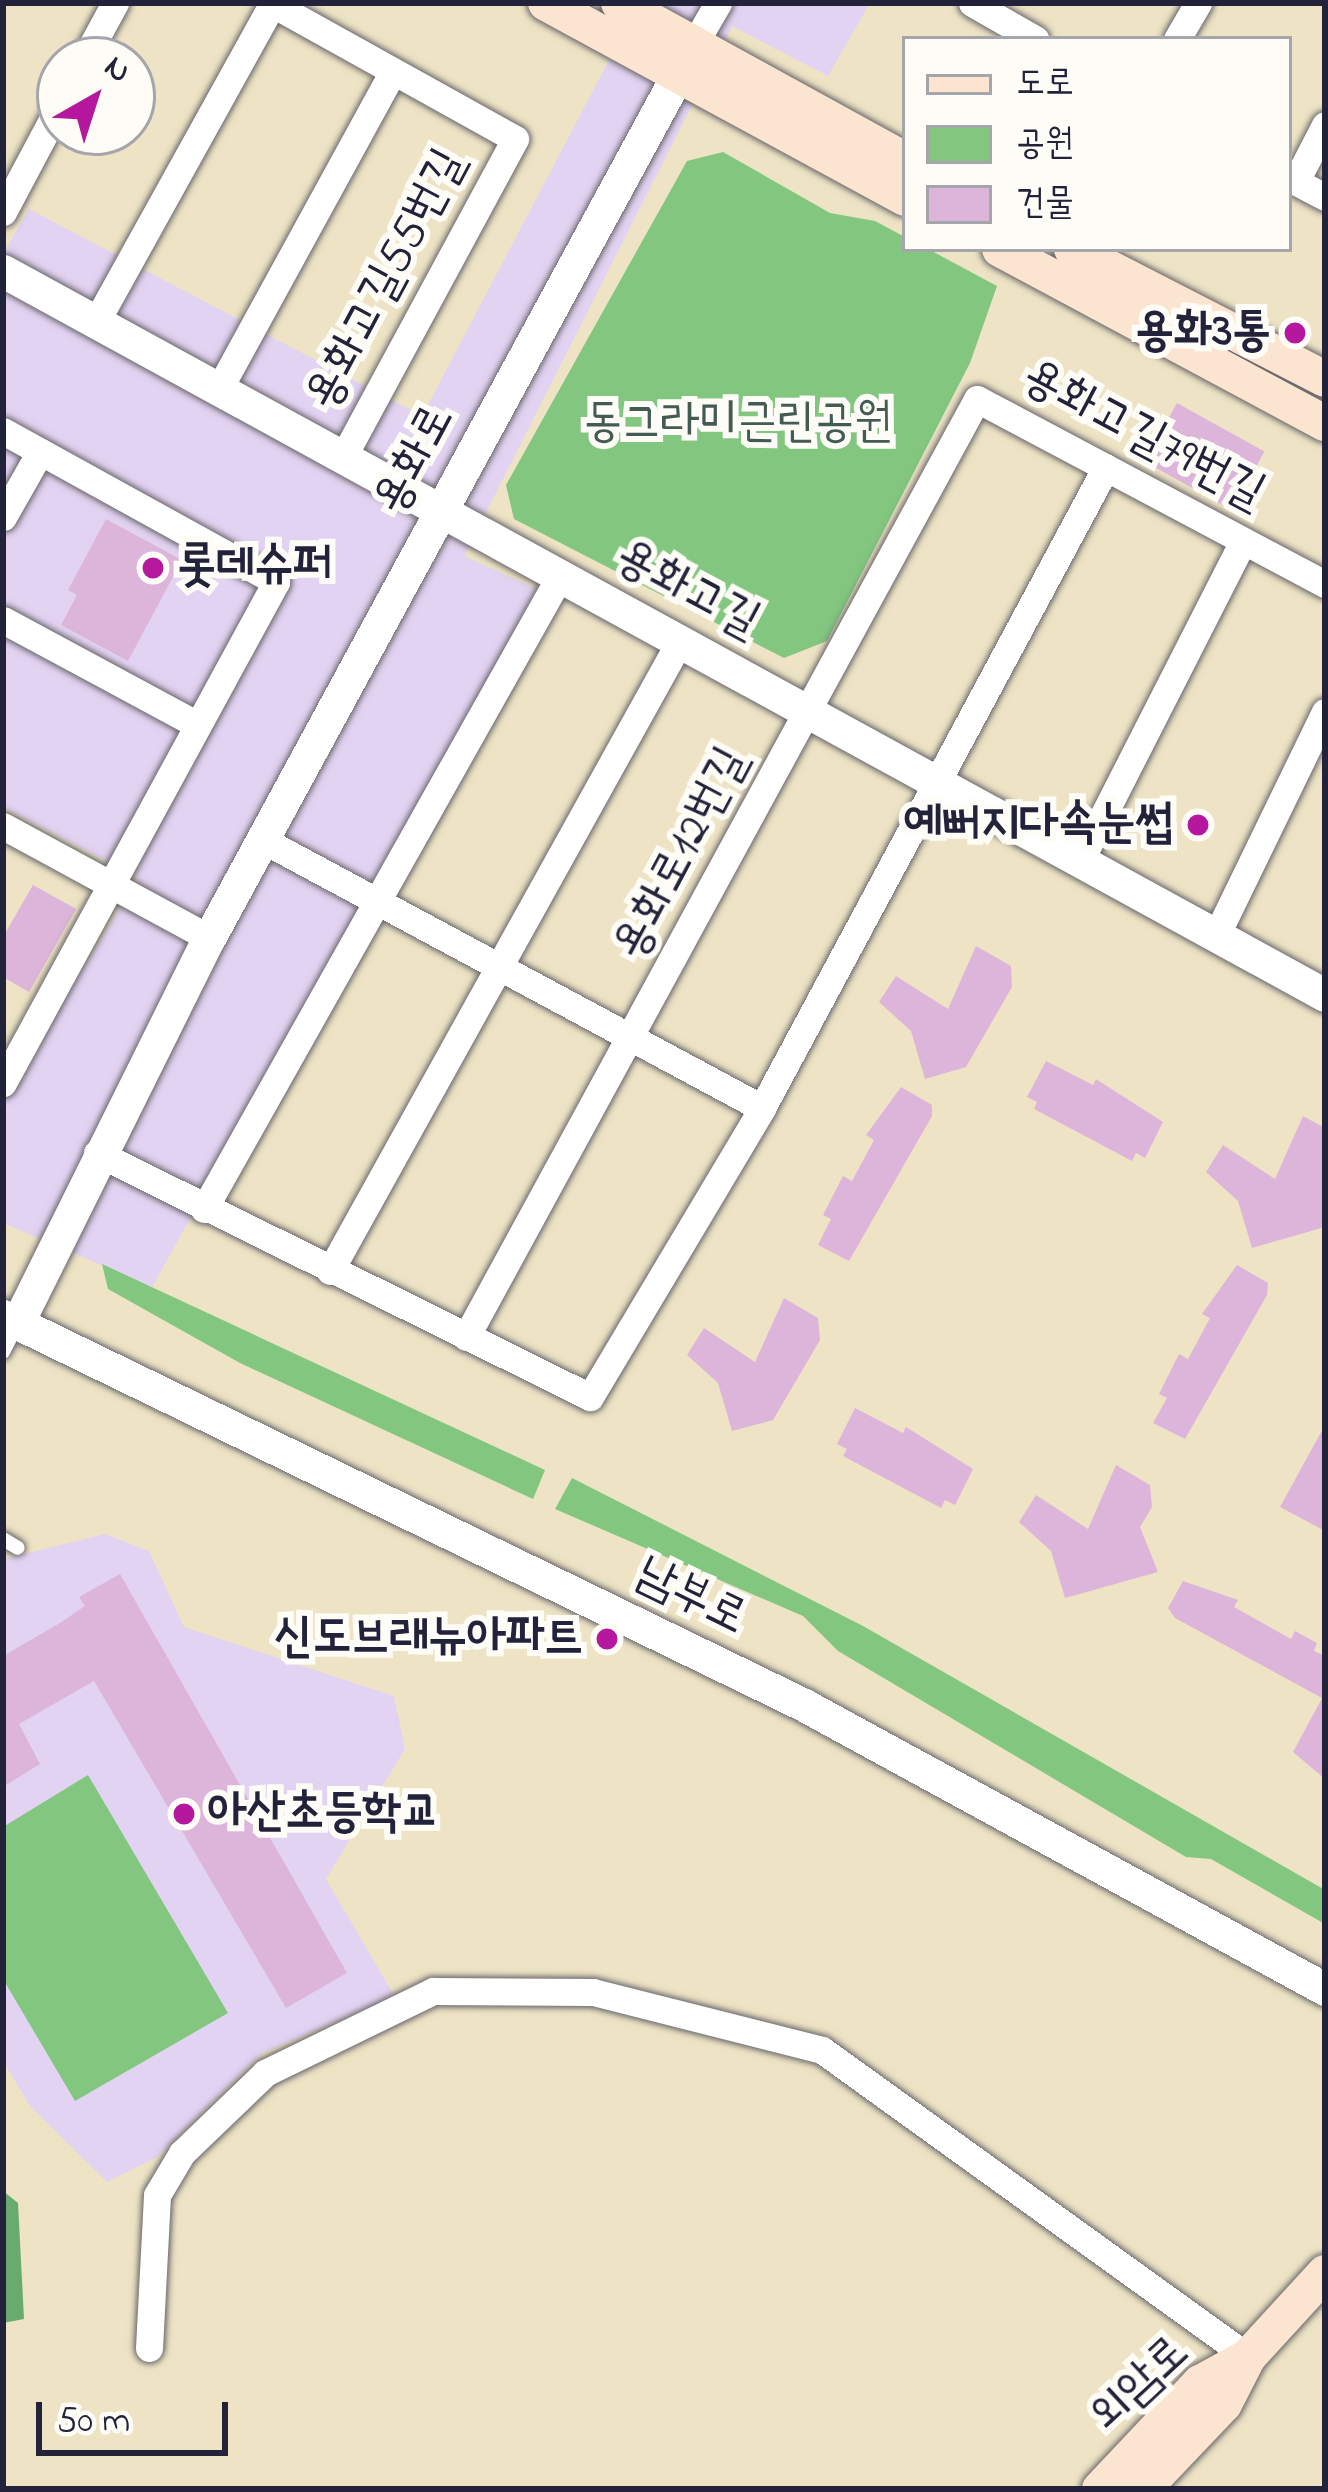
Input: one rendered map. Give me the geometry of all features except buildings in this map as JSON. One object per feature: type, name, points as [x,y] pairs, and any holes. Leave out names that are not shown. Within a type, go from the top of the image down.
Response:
[{"type":"main road","points":[[546,3],[902,159]]},
{"type":"main road","points":[[619,3],[685,61],[902,196]]},
{"type":"main road","points":[[1006,252],[1325,423]]},
{"type":"main road","points":[[1078,252],[1325,379]]},
{"type":"main road","name":"외암로","points":[[1143,2489],[1224,2404],[1248,2357],[1325,2273]]},
{"type":"main road","name":"외암로","points":[[1100,2489],[1200,2383],[1248,2357]]},
{"type":"street","points":[[97,36],[115,3]]},
{"type":"street","points":[[96,322],[272,3]]},
{"type":"street","name":"용화고길55번길","points":[[272,3],[515,140],[343,457]]},
{"type":"street","name":"용화로","points":[[8,1330],[209,938],[718,3]]},
{"type":"street","points":[[972,3],[1025,33],[1030,3]]},
{"type":"street","points":[[1179,36],[1198,3]]},
{"type":"street","points":[[219,389],[393,71]]},
{"type":"street","points":[[1325,124],[1292,180],[1325,197]]},
{"type":"street","points":[[3,212],[36,151]]},
{"type":"street","name":"용화고길","points":[[3,271],[1325,995]]},
{"type":"street","name":"용화고길79번길","points":[[809,711],[976,399],[1325,584]]},
{"type":"street","points":[[3,431],[276,582],[3,1083]]},
{"type":"street","points":[[3,517],[40,452]]},
{"type":"street","points":[[97,1154],[590,1397],[762,1108],[1106,467]]},
{"type":"street","points":[[1080,861],[1243,541]]},
{"type":"street","points":[[204,1209],[560,576]]},
{"type":"street","points":[[3,620],[198,725]]},
{"type":"street","points":[[329,1271],[503,968],[680,641]]},
{"type":"street","name":"용화로12번길","points":[[466,1337],[634,1039],[809,711]]},
{"type":"street","points":[[1216,936],[1325,712]]},
{"type":"street","points":[[3,826],[209,938]]},
{"type":"street","name":"용화로12번길","points":[[263,839],[762,1108]]},
{"type":"street","name":"남부로","points":[[8,1330],[804,1705],[1325,1989]]},
{"type":"street","points":[[1288,1969],[1325,2006]]},
{"type":"street","points":[[149,2348],[157,2195],[182,2153],[265,2073],[433,1991],[570,1991],[732,2021],[822,2050],[1248,2357]]},
{"type":"lane","points":[[3,1539],[18,1548]]},
{"type":"shaded area","points":[[639,3],[870,3],[828,76],[732,26],[464,556],[541,591],[152,1287],[3,1223],[3,1098],[139,878],[3,807],[3,254],[29,209],[422,416]]},
{"type":"shaded area","name":"아산초등학교","points":[[105,1534],[149,1551],[184,1627],[394,1696],[405,1749],[326,1879],[395,1997],[262,2053],[157,2157],[107,2182],[30,2106],[3,2061],[3,1559]]},
{"type":"green space","name":"동그라미근린공원","points":[[723,152],[830,213],[875,221],[902,235],[902,252],[934,252],[997,286],[970,363],[827,641],[784,658],[514,519],[506,485],[687,161]]},
{"type":"green space","points":[[102,1264],[545,1470],[533,1499],[240,1363],[108,1289]]},
{"type":"green space","points":[[572,1478],[863,1626],[1325,1890],[1325,1924],[1211,1859],[1186,1857],[838,1651],[803,1616],[555,1509]]},
{"type":"green space","points":[[88,1775],[228,2013],[75,2101],[3,1979],[3,1827]]},
{"type":"green space","points":[[3,2191],[18,2203],[24,2319],[3,2323]]},
{"type":"place","name":"용화3통","points":[[1295,333]]},
{"type":"place","name":"롯데슈퍼","points":[[153,568]]},
{"type":"place","name":"예뻐지다속눈썹","points":[[1198,825]]},
{"type":"place","name":"신도브래뉴아파트","points":[[607,1639]]},
{"type":"place","name":"아산초등학교","points":[[184,1814]]}]
